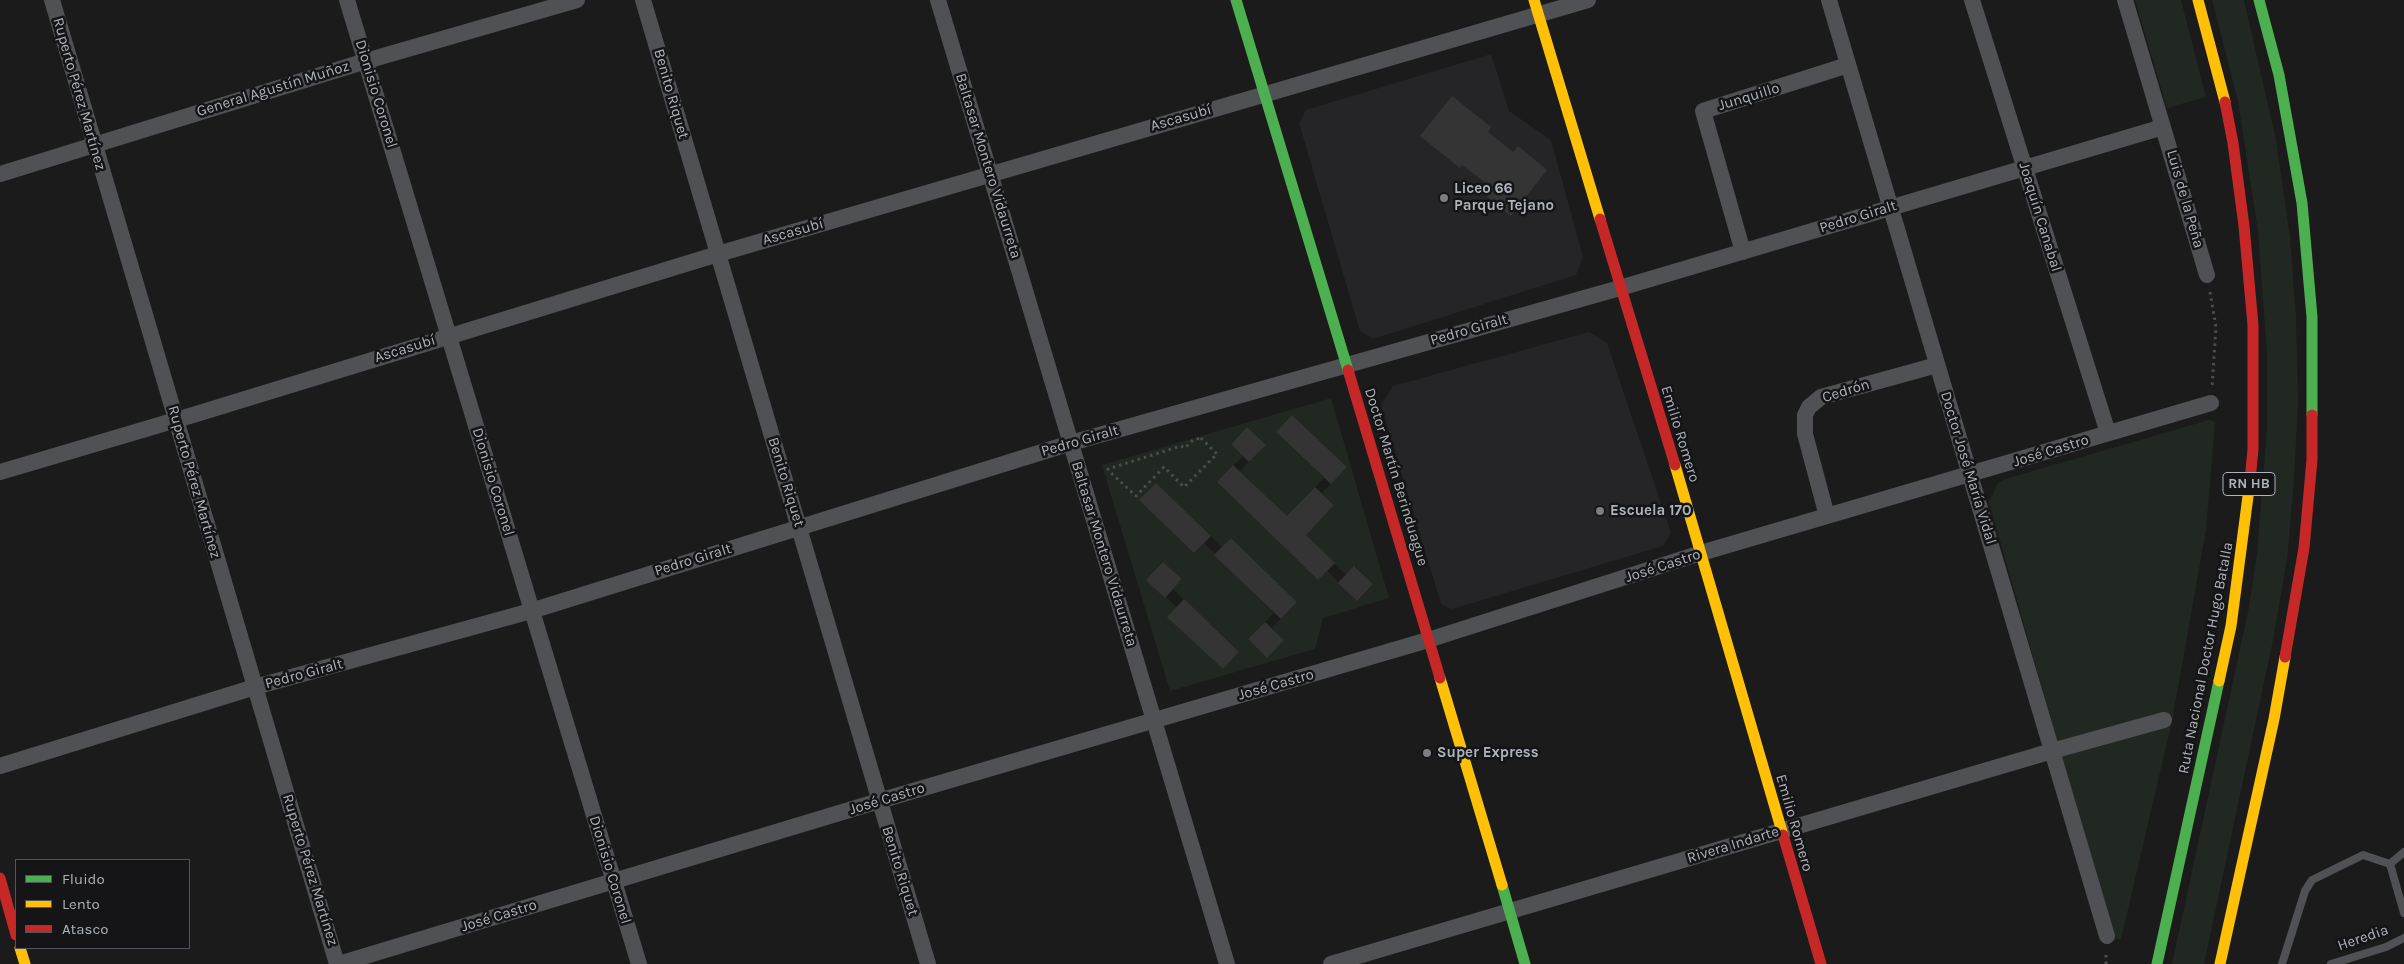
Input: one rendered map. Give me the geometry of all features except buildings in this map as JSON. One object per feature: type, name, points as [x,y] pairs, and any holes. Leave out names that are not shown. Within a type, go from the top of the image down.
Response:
[{"type":"main road","name":"Doctor Martín Berinduague","points":[[1236,0],[1266,93],[1525,964]]},
{"type":"main road","name":"Ruta Nacional Doctor Hugo Batalla","points":[[2157,964],[2230,626],[2244,537],[2253,449],[2253,325],[2244,226],[2233,143],[2221,85],[2198,0]]},
{"type":"main road","points":[[2220,964],[2274,719],[2304,548],[2312,460],[2312,317],[2302,203],[2279,75],[2260,0]]},
{"type":"main road","name":"Emilio Romero","points":[[1536,7],[1701,553],[1780,831],[1821,964]]},
{"type":"main road","points":[[0,878],[15,931]]},
{"type":"main road","points":[[20,949],[25,964]]},
{"type":"street","name":"Ruperto Pérez Martínez","points":[[52,0],[338,964]]},
{"type":"street","name":"Dionisio Coronel","points":[[348,0],[639,964]]},
{"type":"street","name":"General Agustín Muñoz","points":[[0,174],[95,143],[366,61],[577,0]]},
{"type":"street","name":"Benito Riquet","points":[[643,0],[928,964]]},
{"type":"street","name":"Baltasar Montero Vidaurreta","points":[[938,0],[1227,964]]},
{"type":"street","name":"Ascasubí","points":[[0,472],[176,421],[449,335],[718,254],[1266,93],[1536,7],[1588,0]]},
{"type":"street","name":"Doctor José María Vidal","points":[[1829,0],[2107,936]]},
{"type":"street","name":"Joaquín Canabal","points":[[1972,0],[2108,433]]},
{"type":"street","name":"Luis de la Peña","points":[[2125,0],[2208,275]]},
{"type":"street","name":"Junquillo","points":[[1743,252],[1703,111],[1848,65]]},
{"type":"street","name":"Pedro Giralt","points":[[0,766],[255,687],[532,611],[1071,443],[1620,288],[2163,127]]},
{"type":"street","name":"Cedrón","points":[[1827,516],[1805,434],[1805,415],[1809,407],[1821,397],[1937,365]]},
{"type":"street","name":"José Castro","points":[[338,964],[879,801],[1428,640],[1701,553],[2211,403]]},
{"type":"street","name":"Rivera Indarte","points":[[1331,964],[2052,751],[2164,720]]},
{"type":"lane","points":[[2390,864],[2404,852]]},
{"type":"lane","points":[[2282,964],[2305,891],[2312,880],[2363,855],[2390,864]]},
{"type":"lane","points":[[2390,864],[2404,913]]},
{"type":"lane","name":"Heredia","points":[[2331,964],[2386,947],[2404,938]]},
{"type":"path","points":[[2208,275],[2216,327],[2211,403]]},
{"type":"path","points":[[1201,438],[1217,454],[1184,487],[1164,467],[1136,496],[1109,471],[1108,469],[1181,446],[1185,448],[1193,440],[1201,438]]},
{"type":"shaded area","points":[[2135,0],[2181,0],[2206,97],[2167,108]]},
{"type":"shaded area","points":[[2212,0],[2244,0],[2276,140],[2290,237],[2296,317],[2298,400],[2287,560],[2272,645],[2204,964],[2172,964],[2248,612],[2257,555],[2267,428],[2267,355],[2258,231],[2238,101]]},
{"type":"shaded area","name":"Liceo 66 Parque Tejano","points":[[1491,54],[1509,111],[1551,140],[1583,257],[1576,275],[1373,339],[1360,331],[1299,123],[1306,110]]},
{"type":"shaded area","points":[[1589,332],[1607,343],[1671,533],[1663,546],[1452,609],[1441,604],[1381,405],[1393,386]]},
{"type":"shaded area","points":[[1331,398],[1389,598],[1323,618],[1315,649],[1170,691],[1102,465]],"holes":[[[1292,415],[1347,467],[1322,493],[1334,505],[1299,504],[1324,478],[1276,432]],[[1247,427],[1266,445],[1240,471],[1346,575],[1355,566],[1373,584],[1357,601],[1327,571],[1318,580],[1217,482],[1243,456],[1231,443]],[[1156,483],[1222,547],[1231,538],[1297,602],[1272,628],[1284,640],[1267,657],[1248,639],[1274,613],[1204,543],[1194,553],[1140,500]],[[1163,562],[1182,579],[1173,589],[1239,652],[1223,669],[1168,617],[1177,607],[1147,580]]]},
{"type":"shaded area","points":[[2209,420],[2215,422],[2206,530],[2172,721],[2121,939],[2116,939],[2108,920],[1989,502],[1998,483],[2005,479]]},
{"type":"traffic: fast","points":[[1236,0],[1348,370]]},
{"type":"traffic: fast","points":[[2259,0],[2279,75],[2302,203],[2312,317],[2312,415]]},
{"type":"traffic: fast","points":[[2157,964],[2219,681]]},
{"type":"traffic: fast","points":[[1502,885],[1525,964]]},
{"type":"traffic: slow","points":[[1534,0],[1600,219]]},
{"type":"traffic: slow","points":[[2198,0],[2225,102]]},
{"type":"traffic: slow","points":[[1675,465],[1783,835]]},
{"type":"traffic: slow","points":[[2219,681],[2231,626],[2250,481]]},
{"type":"traffic: slow","points":[[2220,964],[2274,719],[2285,657]]},
{"type":"traffic: slow","points":[[1440,678],[1502,885]]},
{"type":"traffic: slow","points":[[20,949],[25,964]]},
{"type":"traffic: jam","points":[[2225,102],[2233,143],[2244,226],[2253,325],[2253,449],[2250,481]]},
{"type":"traffic: jam","points":[[1600,219],[1675,465]]},
{"type":"traffic: jam","points":[[1348,370],[1440,678]]},
{"type":"traffic: jam","points":[[2285,657],[2304,548],[2312,460],[2312,415]]},
{"type":"traffic: jam","points":[[1783,835],[1821,964]]},
{"type":"traffic: jam","points":[[0,878],[15,931]]},
{"type":"place","name":"Liceo 66 Parque Tejano","points":[[1444,198]]},
{"type":"place","name":"Escuela 170","points":[[1600,511]]},
{"type":"place","name":"Super Express","points":[[1427,753]]}]
